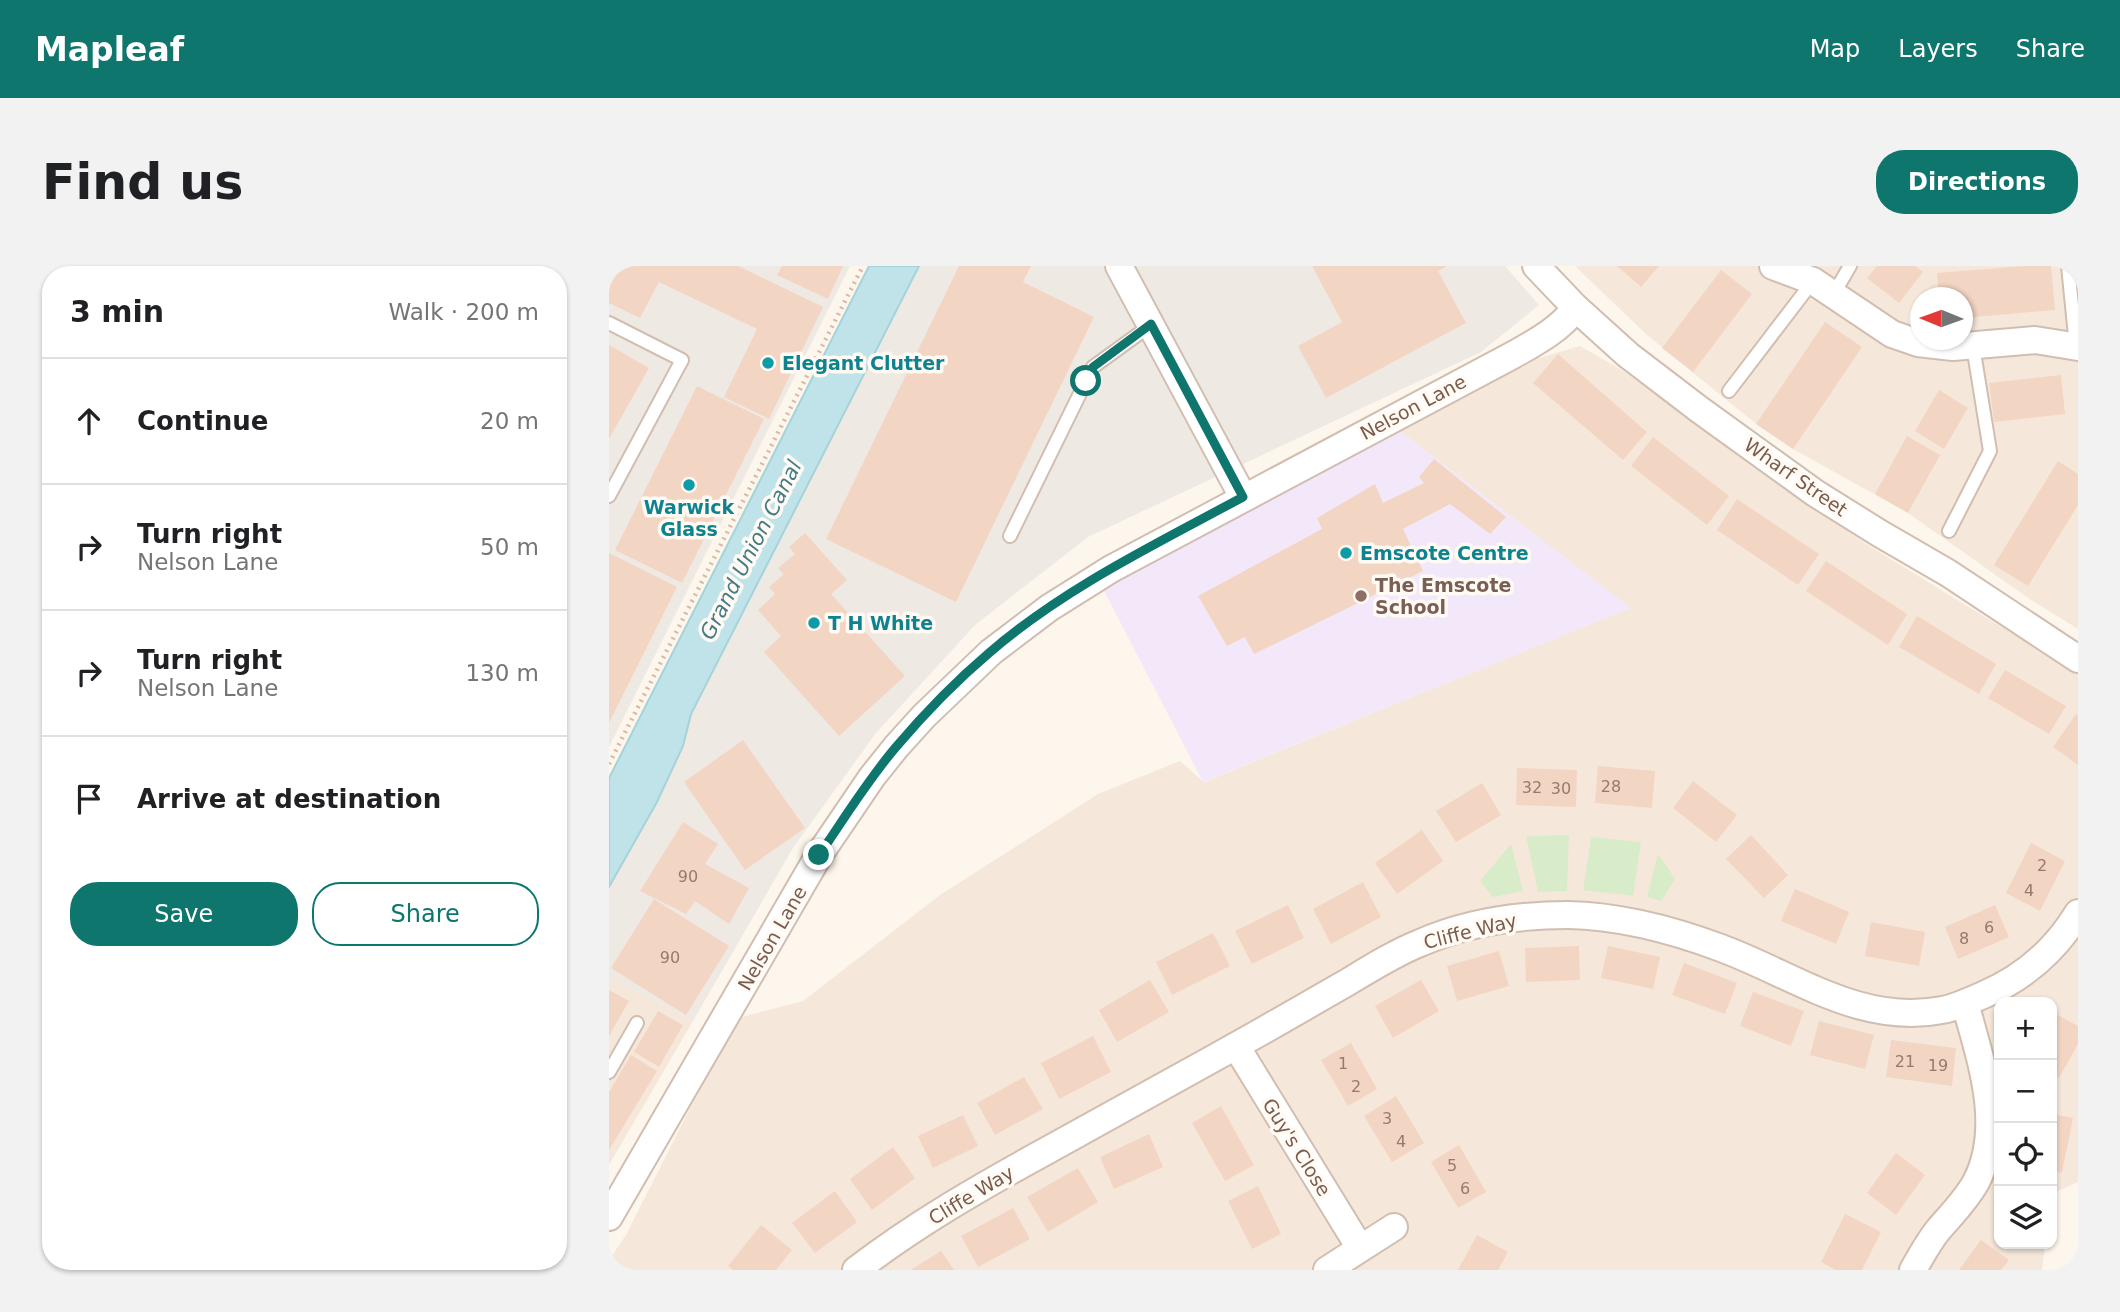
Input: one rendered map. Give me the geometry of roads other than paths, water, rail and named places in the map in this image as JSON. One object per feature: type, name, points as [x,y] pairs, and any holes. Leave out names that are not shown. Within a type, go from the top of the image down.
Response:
[{"type":"street","name":"Wharf Street","points":[[1536,266],[1576,308],[1649,372],[1815,493],[1948,573],[2078,659]]},
{"type":"street","points":[[1773,266],[1823,288],[1892,334],[1910,340]]},
{"type":"street","points":[[1126,269],[1151,324],[1243,497]]},
{"type":"street","name":"Nelson Lane","points":[[609,1217],[819,855],[896,747],[939,701],[991,652],[1049,608],[1111,569],[1547,336],[1568,319],[1576,308]]},
{"type":"street","points":[[1973,345],[2035,340],[2077,347]]},
{"type":"street","name":"Cliffe Way","points":[[856,1270],[879,1252],[970,1194],[1420,943],[1456,931],[1522,917],[1570,915],[1631,922],[1723,948],[1824,995],[1875,1010],[1898,1013],[1943,1010],[1994,991],[2032,968],[2068,930],[2078,913]]},
{"type":"street","points":[[1913,1270],[1937,1231],[1976,1182],[1984,1162],[1990,1121],[1988,1101],[1965,1003]]},
{"type":"street","name":"Guy's Close","points":[[1236,1046],[1360,1248]]},
{"type":"street","points":[[1327,1270],[1394,1227]]},
{"type":"lane","points":[[1729,391],[1823,288],[1850,266]]},
{"type":"lane","points":[[2068,266],[2077,347]]},
{"type":"lane","points":[[609,323],[682,360],[609,496]]},
{"type":"lane","points":[[1010,536],[1093,367],[1151,324]]},
{"type":"lane","points":[[1949,531],[1990,451],[1973,345]]},
{"type":"lane","points":[[609,1072],[637,1023]]},
{"type":"water","name":"Grand Union Canal","points":[[869,266],[919,266],[691,714],[683,746],[657,802],[609,887],[609,778]]},
{"type":"place","name":"Elegant Clutter","points":[[768,363]]},
{"type":"place","name":"Warwick Glass","points":[[689,485]]},
{"type":"place","name":"Emscote Centre","points":[[1346,553]]},
{"type":"place","name":"The Emscote School","points":[[1361,596]]},
{"type":"place","name":"T H White","points":[[814,623]]}]
